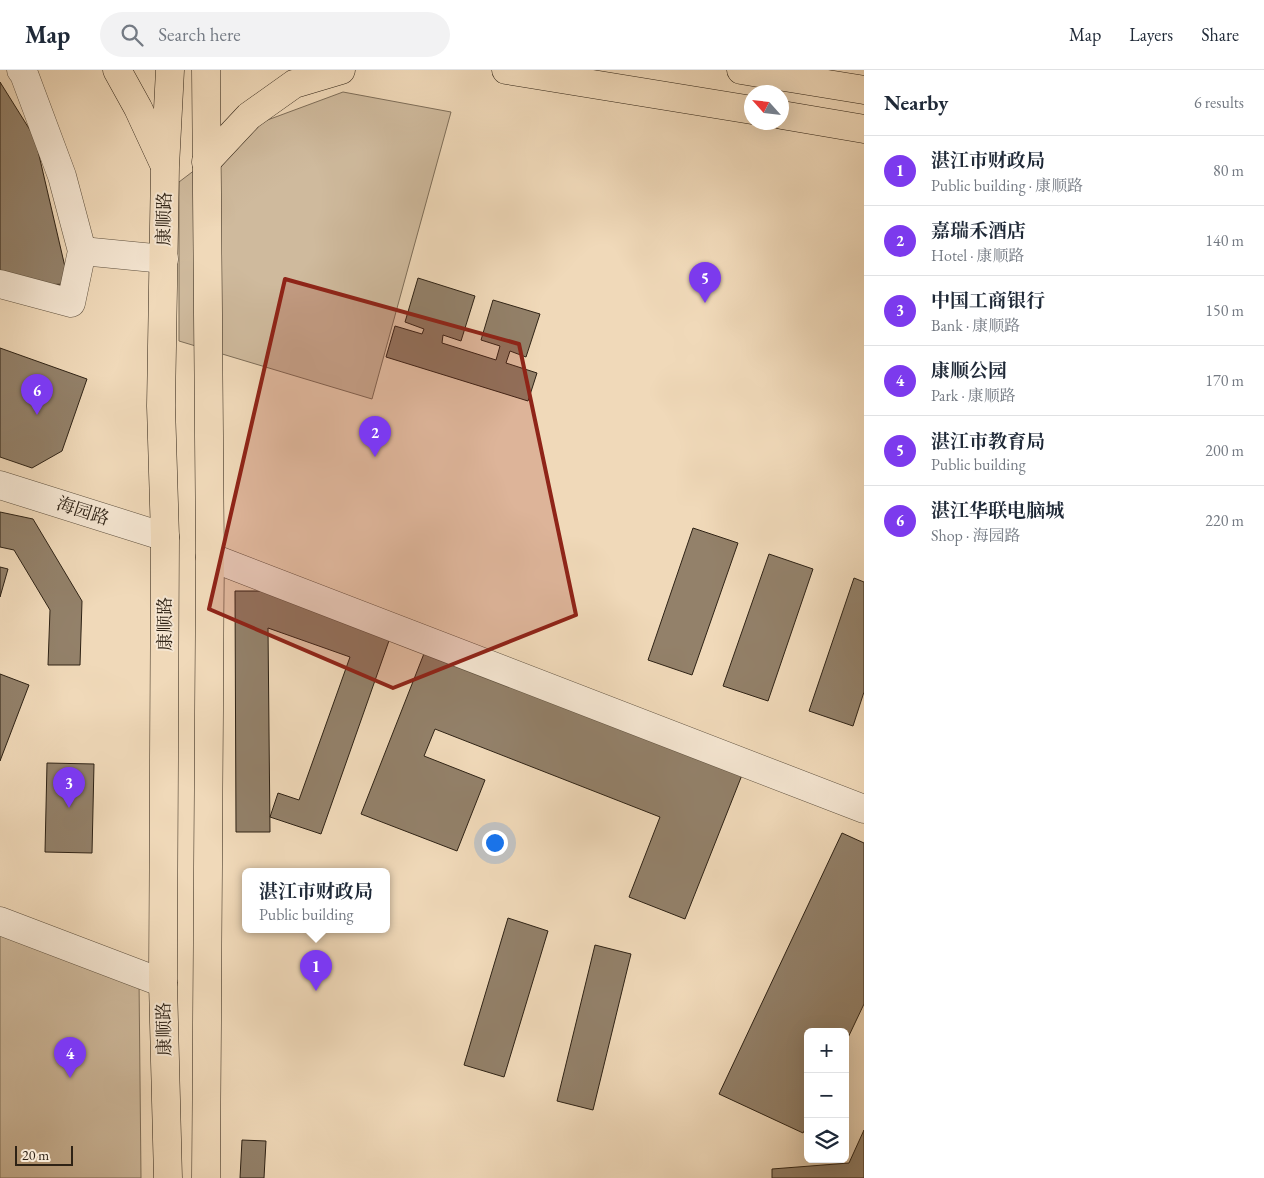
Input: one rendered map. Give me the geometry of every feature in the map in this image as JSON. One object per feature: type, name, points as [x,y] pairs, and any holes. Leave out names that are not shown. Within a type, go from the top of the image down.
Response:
[{"type":"main road","points":[[117,70],[138,108],[165,167]]},
{"type":"main road","name":"康顺路","points":[[168,1178],[163,983],[165,537],[161,406],[165,167],[170,70]]},
{"type":"main road","points":[[206,70],[210,557],[206,1178]]},
{"type":"main road","points":[[206,162],[249,116],[294,84],[341,70]]},
{"type":"main road","points":[[506,70],[744,109]]},
{"type":"main road","points":[[741,70],[864,90]]},
{"type":"main road","points":[[789,116],[864,129]]},
{"type":"street","points":[[0,284],[71,303],[82,251],[62,176],[21,70]]},
{"type":"street","points":[[82,251],[164,259]]},
{"type":"street","name":"海园路","points":[[0,485],[165,537]]},
{"type":"street","points":[[210,557],[864,809]]},
{"type":"street","points":[[0,921],[163,983]]},
{"type":"highlighted area","points":[[285,279],[519,344],[576,615],[393,688],[209,609]]},
{"type":"shaded area","points":[[343,92],[451,112],[372,399],[179,341],[179,182],[254,125]]},
{"type":"shaded area","points":[[0,930],[139,979],[141,1178],[0,1178]]},
{"type":"building","points":[[0,82],[35,138],[69,284],[0,286]]},
{"type":"building","points":[[418,278],[475,296],[461,341],[443,335],[442,343],[496,360],[500,346],[481,340],[493,300],[540,314],[526,357],[510,351],[506,363],[537,373],[528,401],[386,357],[395,326],[422,334],[424,329],[405,322]]},
{"type":"building","points":[[0,348],[87,379],[62,451],[32,468],[0,457]]},
{"type":"building","points":[[0,512],[33,519],[82,601],[80,665],[48,665],[50,610],[14,550],[0,547]]},
{"type":"building","points":[[693,528],[738,543],[692,675],[648,660]]},
{"type":"building","points":[[769,554],[813,569],[768,701],[723,686]]},
{"type":"building","points":[[0,567],[8,569],[0,597]]},
{"type":"building","points":[[854,578],[864,582],[864,692],[853,726],[809,711]]},
{"type":"building","points":[[235,591],[266,591],[391,635],[321,834],[270,817],[278,793],[299,800],[350,657],[268,628],[270,832],[236,832]]},
{"type":"building","points":[[425,651],[742,775],[685,919],[629,897],[660,817],[435,729],[424,756],[485,780],[457,851],[361,814]]},
{"type":"building","points":[[0,674],[29,685],[0,761]]},
{"type":"building","points":[[47,763],[94,764],[92,853],[45,852]]},
{"type":"building","points":[[842,833],[864,843],[864,1004],[849,1036],[849,1028],[804,1028],[803,1133],[719,1094]]},
{"type":"building","points":[[508,918],[548,931],[504,1077],[464,1065]]},
{"type":"building","points":[[595,945],[631,954],[593,1110],[557,1101]]},
{"type":"building","points":[[864,1130],[864,1178],[772,1178],[772,1169],[849,1163]]},
{"type":"building","points":[[242,1140],[266,1141],[264,1178],[240,1178]]},
{"type":"place","name":"湛江市教育局","points":[[705,303]]},
{"type":"place","name":"湛江华联电脑城","points":[[37,415]]},
{"type":"place","name":"嘉瑞禾酒店","points":[[375,457]]},
{"type":"place","name":"中国工商银行","points":[[69,808]]},
{"type":"place","name":"湛江市财政局","points":[[316,991]]},
{"type":"place","name":"康顺公园","points":[[70,1078]]}]
